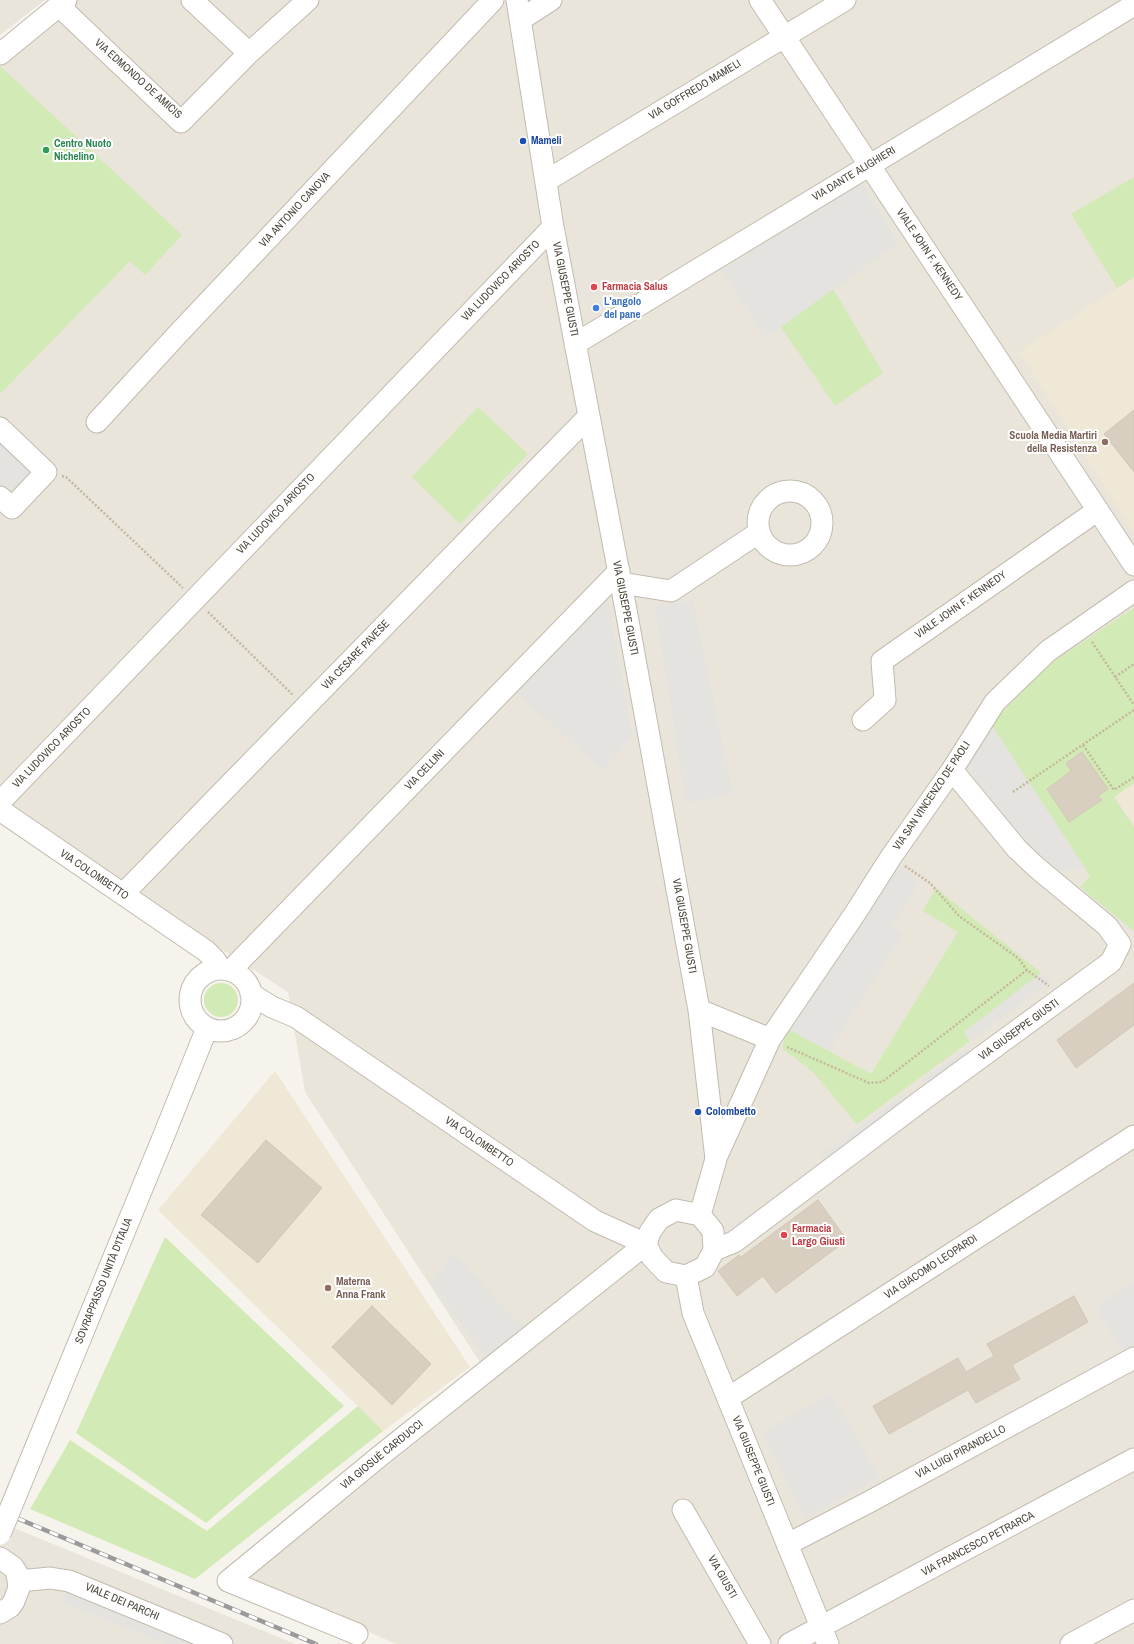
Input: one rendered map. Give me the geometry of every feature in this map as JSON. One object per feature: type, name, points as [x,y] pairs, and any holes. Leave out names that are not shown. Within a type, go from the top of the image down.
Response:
[{"type":"street","points":[[192,0],[249,53]]},
{"type":"street","name":"VIA EDMONDO DE AMICIS","points":[[62,3],[181,122],[249,53],[308,0]]},
{"type":"street","name":"VIA ANTONIO CANOVA","points":[[97,422],[176,336],[493,0]]},
{"type":"street","points":[[518,10],[552,0]]},
{"type":"street","name":"VIALE JOHN F. KENNEDY","points":[[760,0],[1134,564]]},
{"type":"street","name":"VIA GOFFREDO MAMELI","points":[[546,181],[845,0]]},
{"type":"street","points":[[0,54],[62,3]]},
{"type":"street","name":"VIA DANTE ALIGHIERI","points":[[575,344],[1134,5]]},
{"type":"street","name":"VIA GIUSEPPE GIUSTI","points":[[518,10],[552,227],[620,577],[699,1010],[716,1159],[700,1215]]},
{"type":"street","name":"VIA LUDOVICO ARIOSTO","points":[[0,802],[552,227]]},
{"type":"street","name":"VIA CESARE PAVESE","points":[[123,894],[589,416]]},
{"type":"street","points":[[0,428],[46,472],[4,508]]},
{"type":"street","name":"VIALE JOHN F. KENNEDY","points":[[863,720],[885,700],[882,661],[1098,510]]},
{"type":"street","points":[[620,577],[671,591],[758,533]]},
{"type":"street","name":"VIA CELLINI","points":[[226,970],[620,577]]},
{"type":"street","name":"VIA SAN VINCENZO DE PAOLI","points":[[716,1159],[770,1039],[856,912],[891,857],[952,770],[995,702],[1048,651],[1134,591]]},
{"type":"street","name":"VIA GIUSEPPE GIUSTI","points":[[714,1250],[734,1242],[921,1101],[1111,962],[1120,944],[1107,926],[1036,867],[1017,849],[952,770]]},
{"type":"street","name":"VIA COLOMBETTO","points":[[0,810],[206,951],[226,970],[244,980],[251,994],[272,1007],[296,1017],[595,1221],[646,1244]]},
{"type":"street","name":"VIA COLOMBETTO","points":[[189,940],[198,959],[200,968],[192,987],[190,1003],[195,1017],[207,1028],[221,1031],[235,1028],[241,1024],[266,1020],[289,1022],[317,1031]]},
{"type":"street","points":[[196,980],[212,970],[226,970]]},
{"type":"street","points":[[241,1024],[249,1013],[251,1007],[251,994]]},
{"type":"street","points":[[699,1010],[770,1039]]},
{"type":"street","name":"SOVRAPPASSO UNITÀ D'ITALIA","points":[[0,1534],[207,1028]]},
{"type":"street","name":"VIA GIACOMO LEOPARDI","points":[[728,1398],[1134,1136]]},
{"type":"street","points":[[676,1210],[700,1215],[713,1231],[714,1250],[705,1267],[686,1276],[666,1272],[652,1257],[646,1244],[650,1232],[659,1219],[676,1210]]},
{"type":"street","name":"VIA GIOSUÈ CARDUCCI","points":[[357,1634],[228,1581],[380,1456],[646,1244]]},
{"type":"street","name":"VIA GIUSEPPE GIUSTI","points":[[686,1276],[693,1313],[825,1636]]},
{"type":"street","name":"VIA LUIGI PIRANDELLO","points":[[788,1544],[869,1502],[1134,1358]]},
{"type":"street","name":"VIA FRANCESCO PETRARCA","points":[[825,1636],[1134,1459]]},
{"type":"street","name":"VIA GIUSTI","points":[[683,1510],[760,1644]]},
{"type":"street","points":[[0,1558],[13,1567],[19,1580],[19,1588],[14,1602],[10,1607],[0,1613]]},
{"type":"street","name":"VIALE DEI PARCHI","points":[[19,1580],[50,1578],[69,1581],[222,1644]]},
{"type":"street","points":[[1071,1644],[1134,1610]]},
{"type":"street","points":[[790,1644],[825,1636]]},
{"type":"path","points":[[46,472],[66,477],[306,707]]},
{"type":"path","points":[[1082,627],[1134,705]]},
{"type":"path","points":[[1115,677],[1134,664]]},
{"type":"path","points":[[1013,792],[1134,710]]},
{"type":"path","points":[[1082,745],[1114,790],[1134,777]]},
{"type":"path","points":[[891,857],[930,883],[958,916],[1018,958],[1027,970],[1063,998]]},
{"type":"path","points":[[770,1039],[868,1083],[882,1082],[1027,970]]},
{"type":"shaded area","points":[[0,0],[45,0],[0,35]]},
{"type":"shaded area","points":[[76,0],[1134,0],[1134,1644],[396,1644],[249,1578],[492,1381],[305,1092],[288,992],[219,948],[0,802],[0,64]]},
{"type":"shaded area","points":[[862,182],[898,243],[765,338],[722,270]]},
{"type":"shaded area","name":"Scuola Media Martiri della Resistenza","points":[[1134,277],[1134,532],[1019,352]]},
{"type":"shaded area","points":[[0,433],[41,473],[12,502],[0,491]]},
{"type":"shaded area","points":[[607,595],[632,736],[603,770],[514,691]]},
{"type":"shaded area","points":[[693,601],[733,794],[686,803],[655,606]]},
{"type":"shaded area","points":[[991,724],[1085,868],[1056,871],[1014,828],[967,767],[981,735]]},
{"type":"shaded area","points":[[1134,783],[1134,827],[1114,796]]},
{"type":"shaded area","points":[[896,863],[920,881],[892,926],[902,935],[829,1051],[788,1029]]},
{"type":"shaded area","points":[[1041,973],[1052,981],[970,1041],[964,1032]]},
{"type":"shaded area","points":[[966,1049],[972,1059],[929,1090],[922,1080]]},
{"type":"shaded area","name":"Materna Anna Frank","points":[[275,1071],[470,1367],[383,1431],[158,1210]]},
{"type":"shaded area","points":[[904,1094],[911,1104],[828,1165],[821,1155]]},
{"type":"shaded area","points":[[453,1253],[525,1330],[489,1361],[431,1283]]},
{"type":"shaded area","points":[[1134,1282],[1134,1355],[1126,1360],[1096,1306]]},
{"type":"shaded area","points":[[831,1393],[880,1477],[805,1519],[763,1432]]},
{"type":"shaded area","points":[[0,1522],[2,1523],[295,1644],[0,1644]]},
{"type":"shaded area","points":[[69,1587],[205,1644],[166,1644],[62,1602]]},
{"type":"green space","name":"Centro Nuoto Nichelino","points":[[0,66],[182,235],[145,275],[130,261],[0,394]]},
{"type":"green space","points":[[1134,177],[1134,277],[1117,288],[1071,214]]},
{"type":"green space","points":[[833,289],[883,373],[835,406],[781,327]]},
{"type":"green space","points":[[478,407],[528,454],[460,524],[412,477]]},
{"type":"green space","points":[[1134,608],[1134,783],[1114,797],[1134,827],[1134,931],[1080,887],[1090,876],[991,724],[1047,666]]},
{"type":"green space","points":[[936,888],[1041,973],[964,1032],[970,1041],[857,1124],[812,1071],[782,1048],[788,1029],[871,1074],[958,932],[923,911]]},
{"type":"green space","points":[[218,983],[224,983],[233,988],[237,994],[237,1006],[233,1012],[224,1017],[218,1017],[209,1012],[204,1003],[204,997],[209,988]]},
{"type":"green space","points":[[165,1237],[344,1406],[206,1523],[76,1433]]},
{"type":"green space","points":[[358,1406],[383,1431],[195,1579],[30,1509],[70,1440],[207,1531]]},
{"type":"building","points":[[1134,410],[1134,472],[1104,434]]},
{"type":"building","points":[[1082,752],[1108,789],[1098,796],[1102,800],[1069,822],[1047,789],[1071,771],[1066,763]]},
{"type":"building","points":[[1134,983],[1134,1025],[1076,1068],[1057,1040]]},
{"type":"building","points":[[266,1140],[322,1188],[258,1263],[201,1215]]},
{"type":"building","points":[[818,1200],[847,1240],[776,1293],[763,1276],[737,1296],[718,1271],[739,1255],[741,1257]]},
{"type":"building","points":[[1074,1296],[1088,1322],[1012,1365],[1020,1379],[976,1403],[968,1390],[889,1434],[873,1406],[958,1358],[966,1372],[994,1356],[987,1344]]},
{"type":"building","points":[[372,1306],[431,1364],[392,1405],[332,1347]]},
{"type":"railway","points":[[0,1511],[316,1644]]},
{"type":"place","name":"Mameli","points":[[523,141]]},
{"type":"place","name":"Centro Nuoto Nichelino","points":[[46,150]]},
{"type":"place","name":"Farmacia Salus","points":[[594,287]]},
{"type":"place","name":"L'angolo del pane","points":[[596,308]]},
{"type":"place","name":"Scuola Media Martiri della Resistenza","points":[[1105,442]]},
{"type":"place","name":"Colombetto","points":[[698,1112]]},
{"type":"place","name":"Farmacia Largo Giusti","points":[[784,1235]]},
{"type":"place","name":"Materna Anna Frank","points":[[328,1288]]}]
